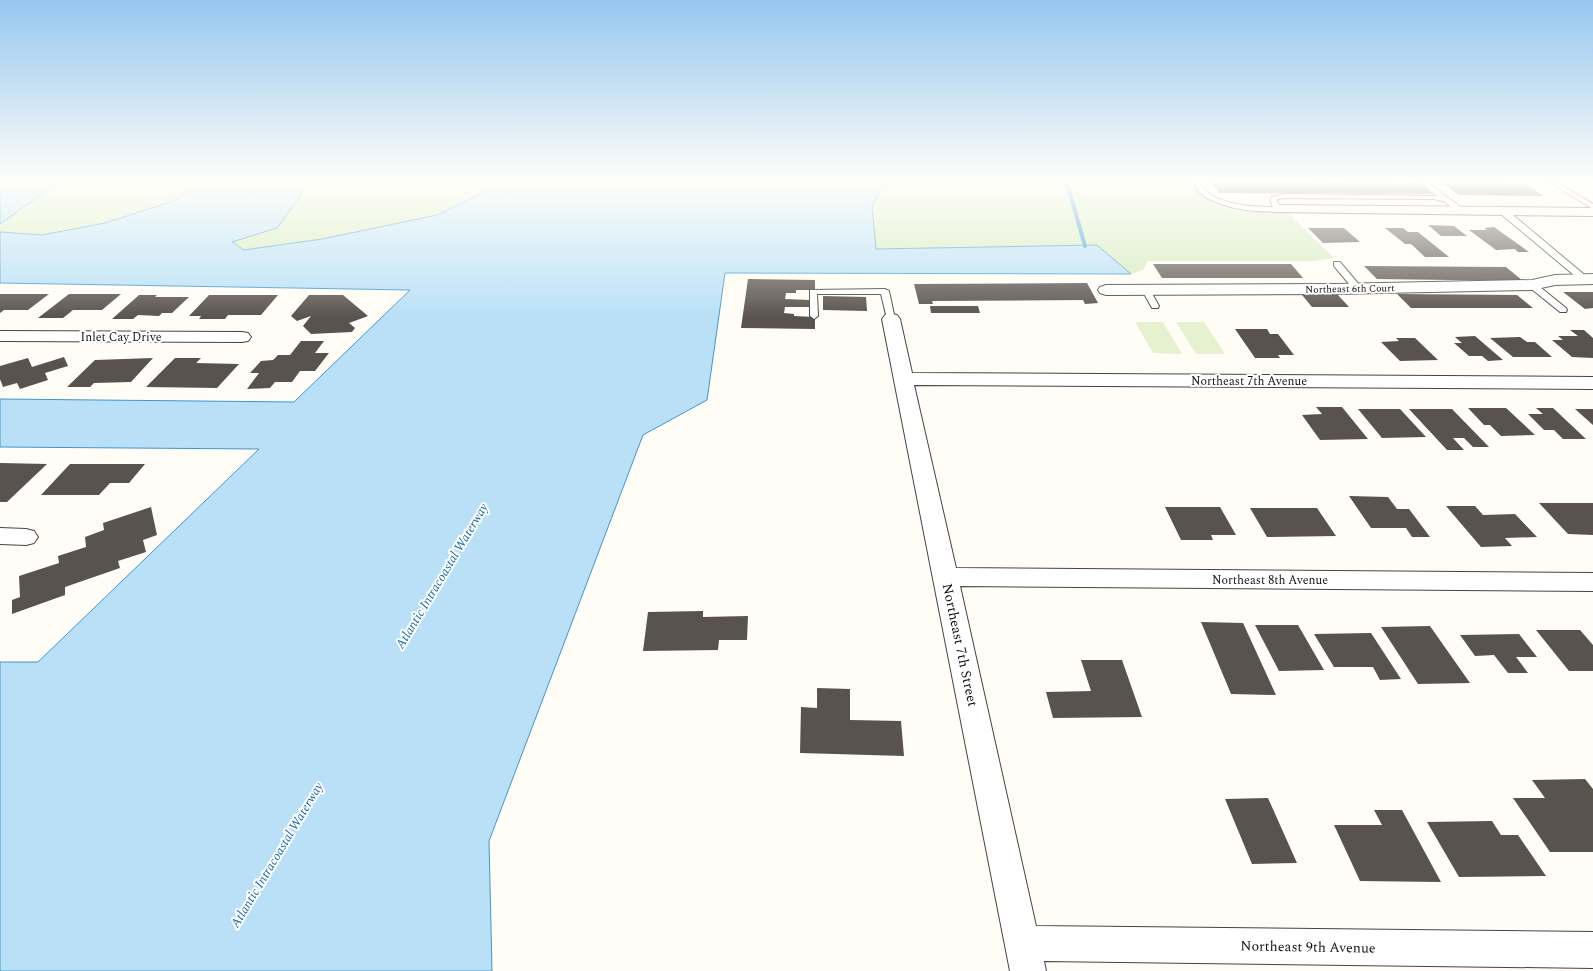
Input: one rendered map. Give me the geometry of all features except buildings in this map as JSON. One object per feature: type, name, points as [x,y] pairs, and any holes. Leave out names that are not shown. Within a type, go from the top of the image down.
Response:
[{"type":"street","name":"Northeast 6th Court","points":[[1106,290],[1358,289],[1532,285],[1556,280],[1589,279]]},
{"type":"street","name":"Northeast 7th Street","points":[[891,319],[1025,957]]},
{"type":"street","name":"Inlet Cay Drive","points":[[0,336],[242,337]]},
{"type":"street","name":"Northeast 7th Avenue","points":[[904,379],[1593,383]]},
{"type":"street","points":[[0,536],[26,536]]},
{"type":"street","name":"Northeast 8th Avenue","points":[[946,577],[1593,582]]},
{"type":"street","name":"Northeast 9th Avenue","points":[[1025,957],[1593,950]]},
{"type":"lane","points":[[1523,227],[1589,279]]},
{"type":"lane","points":[[1336,264],[1358,289]]},
{"type":"lane","points":[[1532,285],[1563,310]]},
{"type":"lane","points":[[1146,290],[1155,306]]},
{"type":"lane","points":[[814,316],[813,292],[885,291],[891,319]]},
{"type":"green space","points":[[0,227],[82,227],[42,235],[0,232]]},
{"type":"green space","points":[[378,227],[322,239],[244,250],[232,242],[277,228]]},
{"type":"green space","points":[[874,227],[1303,227],[1334,258],[1312,261],[1148,261],[1143,270],[1131,274],[1097,245],[876,249]]},
{"type":"green space","points":[[1135,322],[1163,322],[1182,354],[1153,353]]},
{"type":"green space","points":[[1176,322],[1204,322],[1225,354],[1196,354]]},
{"type":"water","name":"Atlantic Intracoastal Waterway","points":[[82,227],[277,227],[232,242],[244,250],[322,239],[378,227],[874,227],[876,249],[1097,245],[1131,274],[725,273],[707,400],[643,435],[489,841],[492,971],[0,971],[0,662],[38,662],[259,449],[0,447],[0,399],[294,402],[410,290],[0,283],[0,232],[42,235]]},
{"type":"waterway","points":[[1080,227],[1085,246]]}]
